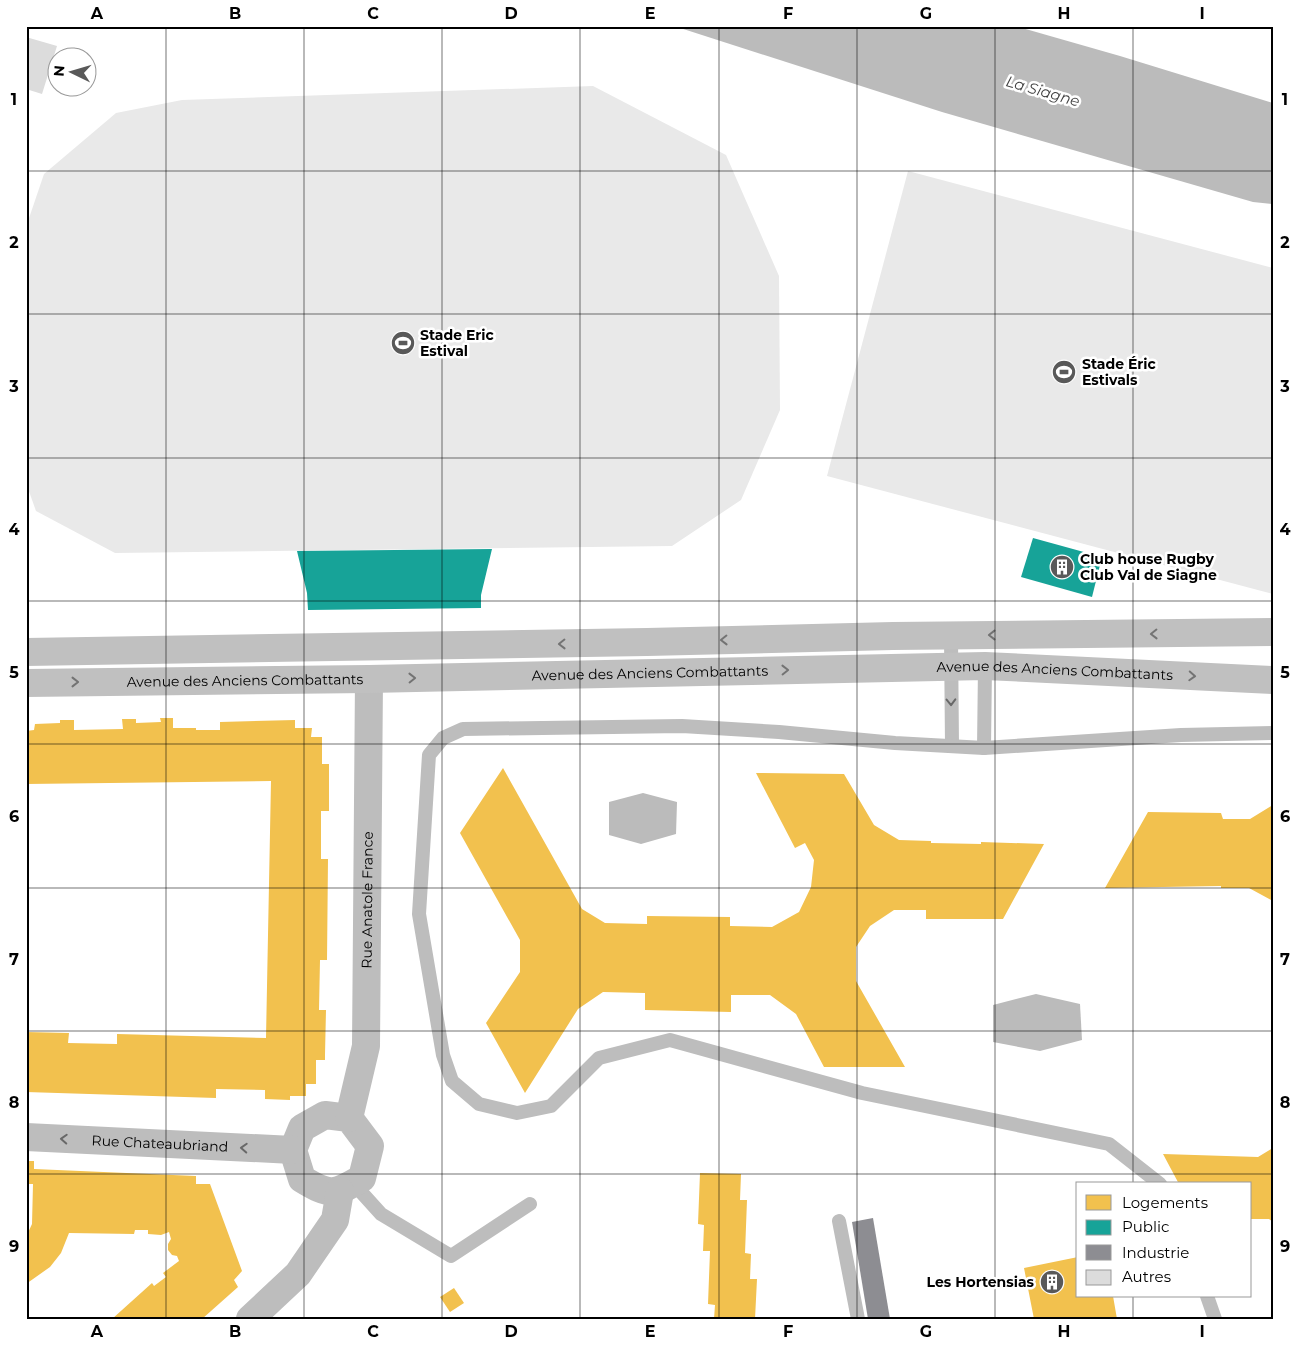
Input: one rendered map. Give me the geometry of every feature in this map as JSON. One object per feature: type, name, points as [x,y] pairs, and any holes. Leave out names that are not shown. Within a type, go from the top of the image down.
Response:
[{"type":"main road","points":[[26,652],[1273,632]]},
{"type":"main road","name":"Avenue des Anciens Combattants","points":[[26,683],[369,679],[952,666],[1273,680]]},
{"type":"street","name":"Rue Anatole France","points":[[349,1118],[366,1046],[369,679]]},
{"type":"street","points":[[325,1115],[349,1118],[370,1146],[362,1178],[346,1187],[322,1191],[302,1179],[293,1150],[302,1128],[317,1119],[325,1115]]},
{"type":"street","name":"Rue Chateaubriand","points":[[26,1137],[293,1150]]},
{"type":"street","points":[[250,1319],[298,1274],[304,1266],[335,1220],[346,1187]]},
{"type":"lane","points":[[951,636],[952,746]]},
{"type":"lane","points":[[984,748],[985,666]]},
{"type":"lane","points":[[1157,1182],[1109,1144],[862,1093],[670,1040],[600,1058],[551,1106],[517,1112],[479,1104],[452,1081],[443,1055],[419,914],[430,755],[444,738],[462,729],[682,726],[984,748],[1180,735],[1273,733]]},
{"type":"lane","points":[[346,1187],[381,1214],[450,1256],[530,1204]]},
{"type":"lane","points":[[839,1222],[858,1319]]},
{"type":"lane","points":[[1208,1298],[1215,1319]]},
{"type":"shaded area","name":"Stade Eric Estival","points":[[593,86],[726,155],[779,276],[780,410],[741,500],[672,546],[115,553],[36,511],[26,483],[26,227],[44,174],[116,113],[182,100]]},
{"type":"shaded area","name":"Stade Éric Estivals","points":[[908,171],[1273,268],[1273,594],[827,476]]},
{"type":"water","name":"La Siagne","points":[[674,26],[1015,26],[1120,56],[1273,103],[1273,204],[1253,202],[942,112]]},
{"type":"water","points":[[643,793],[677,802],[676,834],[641,844],[609,835],[609,802]]},
{"type":"water","points":[[1036,994],[1080,1004],[1082,1040],[1040,1051],[993,1042],[993,1005]]},
{"type":"building: Logements","points":[[160,718],[173,718],[173,728],[196,728],[196,730],[220,730],[220,722],[295,720],[295,728],[312,728],[311,737],[322,737],[322,764],[329,764],[329,811],[321,811],[321,859],[328,859],[327,960],[320,960],[319,1010],[326,1010],[325,1060],[316,1060],[316,1084],[306,1084],[306,1096],[290,1096],[290,1100],[265,1099],[265,1090],[216,1089],[216,1098],[26,1092],[26,1032],[69,1033],[68,1043],[117,1044],[117,1034],[266,1038],[271,781],[26,784],[26,731],[34,730],[35,724],[60,723],[60,720],[74,720],[74,730],[123,729],[122,719],[136,719],[136,723],[161,722]]},
{"type":"building: Logements","points":[[503,768],[582,909],[605,923],[647,924],[647,916],[730,917],[730,926],[772,927],[799,912],[811,887],[814,860],[805,843],[795,848],[756,773],[844,774],[874,825],[899,840],[931,841],[931,843],[1044,844],[1003,919],[926,919],[926,910],[894,910],[870,926],[856,947],[856,981],[905,1067],[824,1067],[796,1014],[770,995],[731,995],[731,1012],[645,1010],[645,993],[603,992],[578,1009],[525,1093],[486,1023],[520,972],[520,940],[460,833]]},
{"type":"building: Logements","points":[[1273,805],[1273,901],[1249,888],[1221,888],[1221,886],[1105,888],[1148,812],[1221,813],[1223,819],[1250,819]]},
{"type":"building: Logements","points":[[1273,1148],[1273,1222],[1269,1219],[1252,1219],[1252,1182],[1178,1182],[1163,1154],[1258,1157]]},
{"type":"building: Logements","points":[[26,1161],[34,1161],[34,1169],[196,1176],[196,1184],[210,1184],[242,1271],[234,1280],[238,1287],[202,1319],[112,1319],[152,1283],[154,1286],[166,1277],[163,1273],[179,1261],[177,1256],[172,1255],[168,1250],[168,1244],[171,1239],[169,1232],[161,1235],[148,1234],[148,1230],[135,1230],[134,1234],[69,1233],[61,1253],[50,1267],[26,1284],[26,1247],[29,1245],[26,1237],[32,1224],[33,1184],[26,1184]]},
{"type":"building: Logements","points":[[700,1173],[741,1174],[740,1200],[747,1200],[745,1253],[751,1254],[750,1279],[757,1279],[755,1319],[714,1319],[715,1305],[708,1304],[710,1251],[703,1251],[704,1225],[698,1224]]},
{"type":"building: Logements","name":"Les Hortensias","points":[[1076,1257],[1076,1298],[1113,1298],[1117,1319],[1034,1319],[1024,1268]]},
{"type":"building: Logements","points":[[454,1288],[464,1303],[450,1312],[440,1297]]},
{"type":"building: Public","name":"Club house Rugby Club Val de Siagne","points":[[1033,538],[1102,557],[1092,597],[1021,577]]},
{"type":"building: Public","points":[[492,549],[481,595],[481,608],[308,610],[307,593],[297,551]]},
{"type":"building: Industrie","points":[[873,1218],[890,1319],[868,1319],[852,1222]]},
{"type":"building: Autres","points":[[26,37],[57,46],[56,48],[48,48],[48,75],[42,94],[26,89]]},
{"type":"place","name":"Stade Eric Estival","points":[[403,343]]},
{"type":"place","name":"Stade Éric Estivals","points":[[1064,372]]},
{"type":"place","name":"Club house Rugby Club Val de Siagne","points":[[1062,567]]},
{"type":"place","name":"Les Hortensias","points":[[1052,1282]]}]
